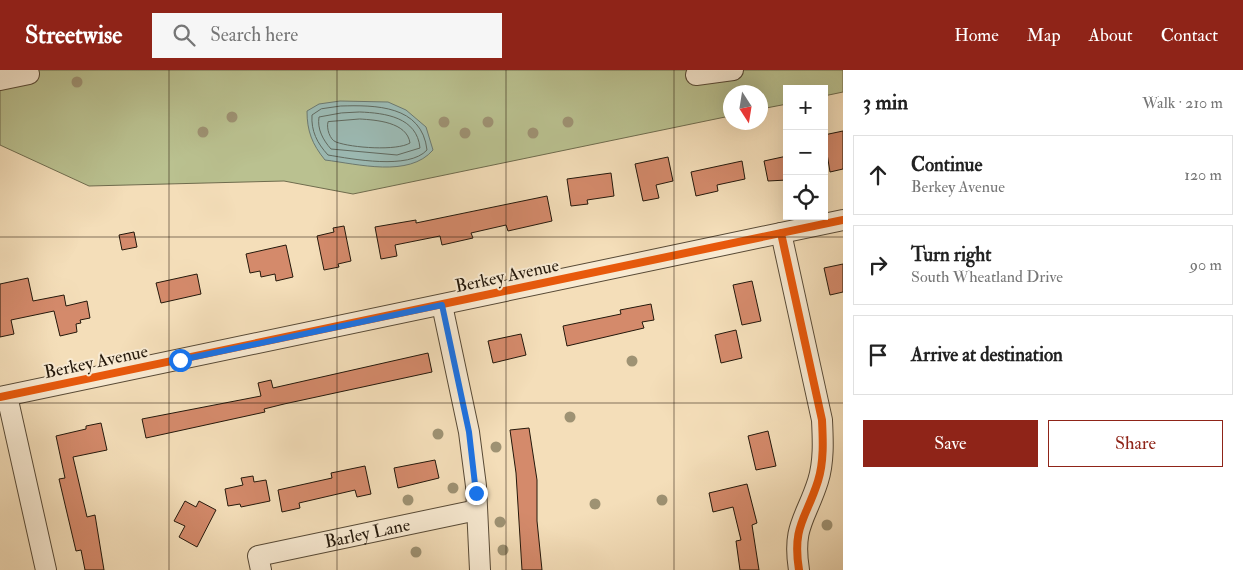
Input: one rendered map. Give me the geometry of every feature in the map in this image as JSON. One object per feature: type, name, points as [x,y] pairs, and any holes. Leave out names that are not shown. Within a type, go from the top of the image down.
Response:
[{"type":"street","points":[[696,75],[733,70]]},
{"type":"street","points":[[0,80],[29,74]]},
{"type":"street","name":"Berkey Avenue","points":[[3,396],[843,220]]},
{"type":"street","points":[[781,233],[822,420],[824,442],[818,482],[799,525],[797,543],[799,570]]},
{"type":"street","points":[[442,305],[469,432],[477,510],[480,570]]},
{"type":"street","points":[[3,396],[46,570]]},
{"type":"street","name":"Barley Lane","points":[[260,563],[477,510]]},
{"type":"green space","points":[[0,70],[843,70],[843,92],[828,95],[828,85],[783,85],[783,105],[768,108],[768,85],[723,85],[723,117],[353,194],[284,181],[89,186],[0,145]]},
{"type":"water","points":[[340,101],[388,102],[406,110],[426,127],[433,150],[423,159],[397,167],[367,166],[325,160],[311,137],[307,111],[319,104]]},
{"type":"building","points":[[843,131],[843,169],[830,172],[828,134]]},
{"type":"building","points":[[668,157],[673,181],[656,185],[659,198],[643,201],[635,164]]},
{"type":"building","points":[[783,157],[783,180],[768,181],[764,161]]},
{"type":"building","points":[[742,161],[745,179],[717,185],[718,191],[696,196],[691,172]]},
{"type":"building","points":[[611,173],[614,196],[587,200],[588,204],[571,206],[567,179]]},
{"type":"building","points":[[547,196],[552,221],[508,231],[506,225],[471,233],[473,238],[442,245],[440,236],[395,245],[397,256],[381,259],[375,227],[416,220],[416,223]]},
{"type":"building","points":[[344,226],[351,261],[338,264],[339,267],[324,270],[317,236],[334,232],[333,228]]},
{"type":"building","points":[[134,232],[137,247],[122,250],[119,235]]},
{"type":"building","points":[[286,245],[293,277],[276,281],[275,274],[261,277],[260,271],[250,273],[246,254]]},
{"type":"building","points":[[843,264],[843,292],[830,295],[824,268]]},
{"type":"building","points":[[197,274],[201,294],[161,303],[156,283]]},
{"type":"building","points":[[28,278],[33,301],[64,295],[66,306],[87,301],[90,318],[80,320],[81,323],[76,324],[77,332],[60,336],[54,311],[11,320],[14,334],[0,337],[0,284]]},
{"type":"building","points":[[752,281],[761,321],[742,325],[733,285]]},
{"type":"building","points":[[651,304],[654,320],[642,322],[644,328],[567,346],[563,326],[621,314],[620,310]]},
{"type":"building","points":[[736,330],[742,358],[721,363],[715,335]]},
{"type":"building","points":[[521,334],[526,355],[493,363],[488,341]]},
{"type":"building","points":[[428,353],[432,372],[284,404],[264,409],[265,412],[146,438],[142,419],[261,396],[258,383],[271,380],[273,388]]},
{"type":"building","points":[[101,423],[107,450],[73,457],[87,517],[95,515],[104,570],[85,570],[81,550],[76,551],[59,479],[65,478],[56,436],[86,429],[86,426]]},
{"type":"building","points":[[529,428],[537,480],[537,521],[542,570],[522,570],[516,473],[510,430]]},
{"type":"building","points":[[768,431],[776,466],[756,470],[748,436]]},
{"type":"building","points":[[435,460],[439,478],[398,488],[394,468]]},
{"type":"building","points":[[365,466],[371,494],[357,497],[355,490],[299,503],[300,508],[282,512],[278,490],[332,478],[331,473]]},
{"type":"building","points":[[253,476],[254,482],[266,480],[270,501],[241,507],[240,504],[228,506],[225,489],[243,485],[241,478]]},
{"type":"building","points":[[747,484],[757,523],[752,525],[759,570],[740,570],[736,541],[741,540],[733,507],[713,512],[709,493]]},
{"type":"building","points":[[185,501],[196,507],[199,501],[216,510],[197,547],[179,537],[185,526],[174,521]]},
{"type":"cycle path","points":[[0,397],[843,220]]},
{"type":"cycle path","points":[[781,233],[822,420],[822,459],[818,481],[801,523],[797,543],[799,570]]},
{"type":"route","points":[[180,360],[442,305],[469,432],[476,493]]}]
